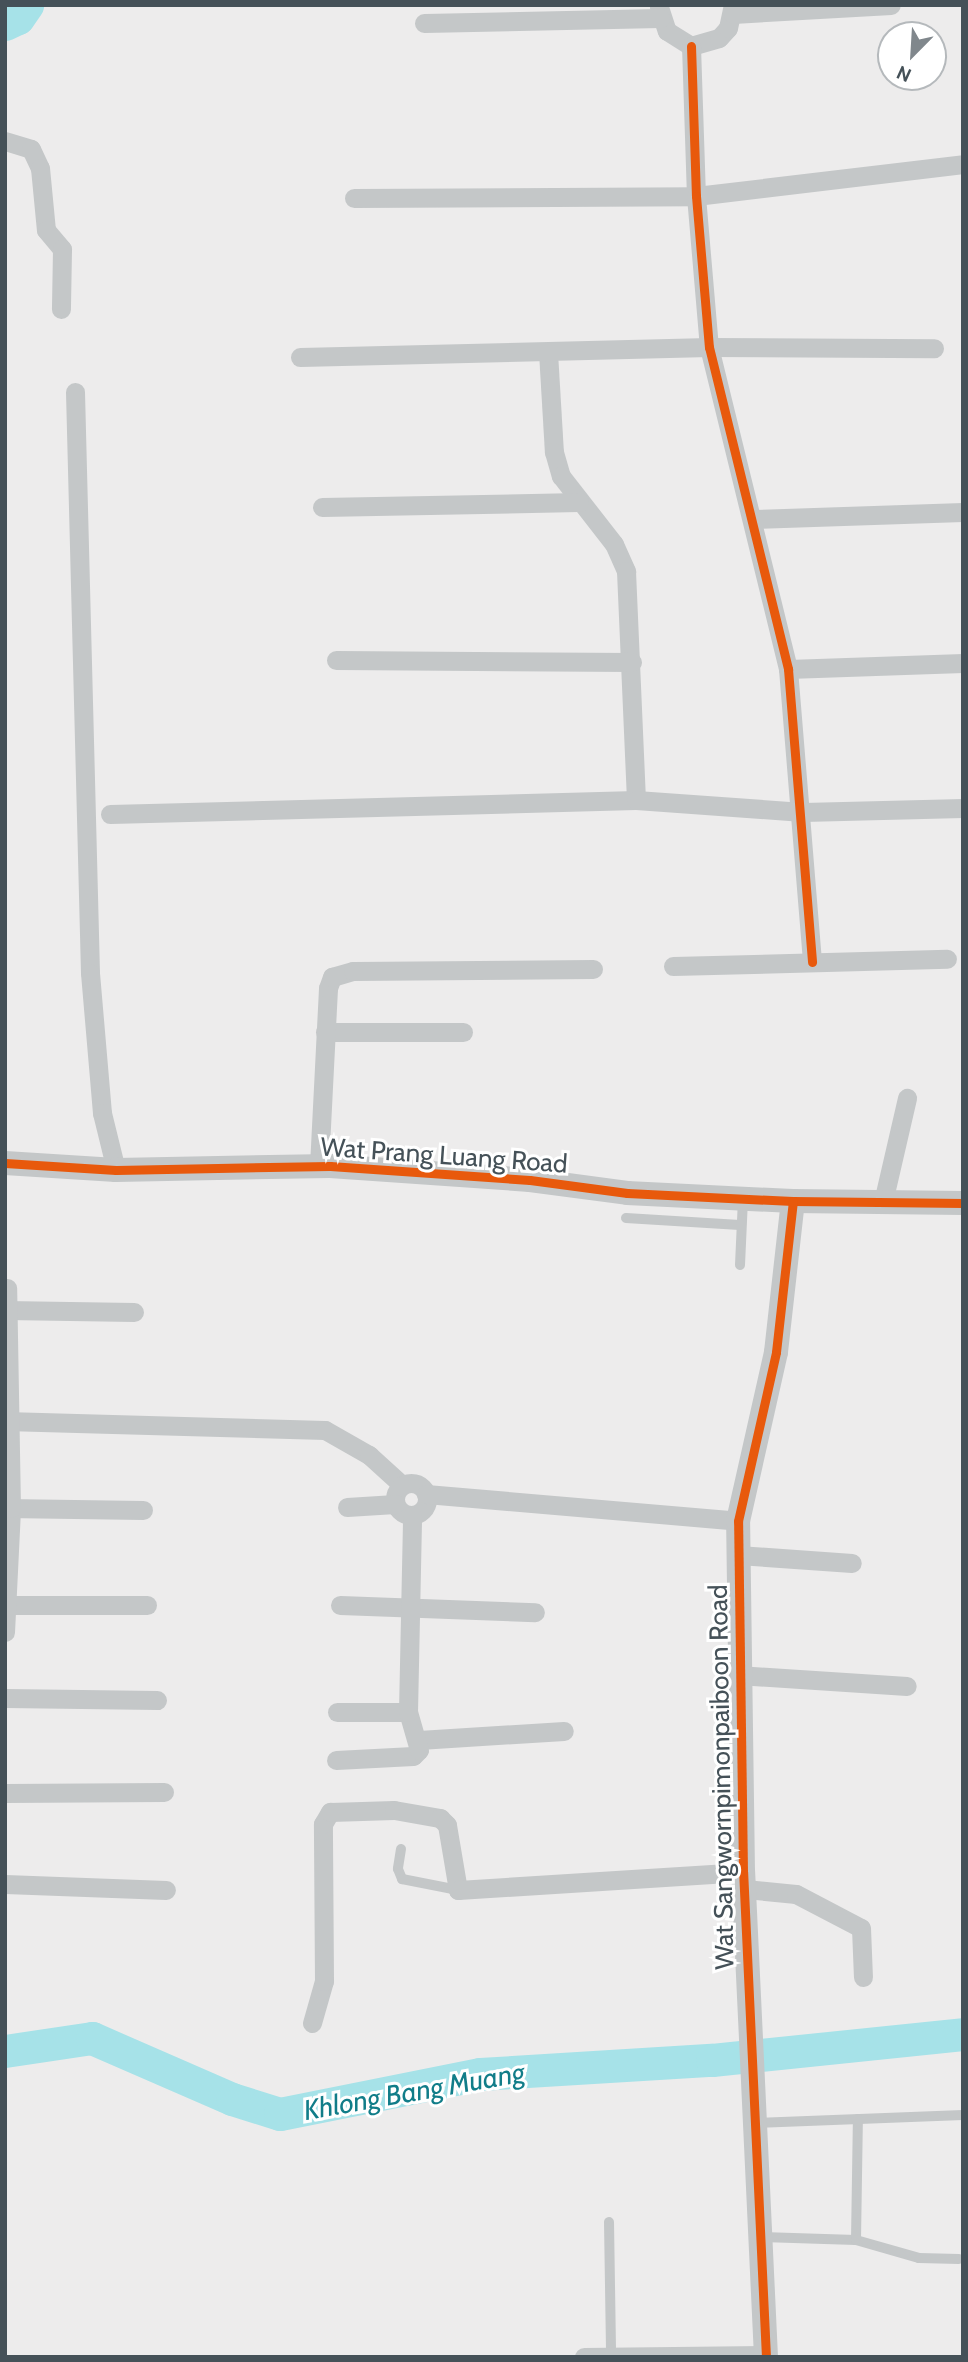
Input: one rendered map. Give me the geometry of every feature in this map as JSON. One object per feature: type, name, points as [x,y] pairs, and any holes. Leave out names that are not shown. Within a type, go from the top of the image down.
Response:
[{"type":"street","points":[[425,23],[660,12],[667,31],[691,46],[719,38],[733,10],[891,5]]},
{"type":"street","points":[[691,46],[696,196],[709,347],[754,519],[788,669],[803,812],[812,962]]},
{"type":"street","points":[[5,141],[31,149],[40,167],[46,230],[61,249],[61,309]]},
{"type":"street","points":[[354,198],[696,196],[963,164]]},
{"type":"street","points":[[300,357],[709,347],[934,348]]},
{"type":"street","points":[[548,352],[554,452],[561,476],[614,544],[626,571],[636,800]]},
{"type":"street","points":[[75,392],[90,973],[102,1113],[116,1170]]},
{"type":"street","points":[[322,507],[579,502]]},
{"type":"street","points":[[754,519],[963,512]]},
{"type":"street","points":[[336,660],[632,662]]},
{"type":"street","points":[[788,669],[963,663]]},
{"type":"street","points":[[110,814],[636,800],[803,812],[963,808]]},
{"type":"street","points":[[673,966],[947,959]]},
{"type":"street","points":[[319,1166],[328,988],[339,974],[593,969]]},
{"type":"street","points":[[325,1032],[463,1032]]},
{"type":"street","points":[[883,1202],[907,1098]]},
{"type":"street","name":"Wat Prang Luang Road","points":[[5,1163],[116,1170],[319,1166],[793,1202],[963,1203]]},
{"type":"street","name":"Wat Sangwornpimonpaiboon Road","points":[[766,2356],[752,2124],[738,1675],[738,1521],[776,1352],[793,1202]]},
{"type":"street","points":[[5,1632],[8,1508],[7,1288]]},
{"type":"street","points":[[6,1310],[134,1312]]},
{"type":"street","points":[[8,1422],[325,1430],[369,1455],[402,1485],[417,1484],[426,1494],[738,1521]]},
{"type":"street","points":[[395,1504],[402,1485]]},
{"type":"street","points":[[412,1516],[424,1509],[426,1494]]},
{"type":"street","points":[[347,1507],[395,1504],[412,1516]]},
{"type":"street","points":[[8,1508],[143,1510]]},
{"type":"street","points":[[336,1760],[413,1756],[419,1740],[408,1712],[408,1605],[412,1516]]},
{"type":"street","points":[[738,1555],[852,1563]]},
{"type":"street","points":[[7,1605],[147,1605]]},
{"type":"street","points":[[340,1605],[408,1605],[535,1612]]},
{"type":"street","points":[[738,1675],[907,1686]]},
{"type":"street","points":[[5,1698],[157,1700]]},
{"type":"street","points":[[337,1712],[408,1712]]},
{"type":"street","points":[[419,1740],[564,1731]]},
{"type":"street","points":[[5,1793],[164,1792]]},
{"type":"street","points":[[312,2023],[324,1981],[323,1824],[330,1812],[394,1810],[440,1818],[447,1825],[458,1889],[744,1881],[796,1894],[861,1928],[863,1977]]},
{"type":"street","points":[[5,1884],[166,1890]]},
{"type":"street","points":[[584,2357],[766,2356]]},
{"type":"lane","points":[[740,1265],[743,1198]]},
{"type":"lane","points":[[626,1218],[740,1225]]},
{"type":"lane","points":[[401,1849],[398,1869],[402,1880],[458,1889]]},
{"type":"lane","points":[[752,2124],[963,2115]]},
{"type":"lane","points":[[856,2240],[858,2119]]},
{"type":"lane","points":[[609,2222],[624,2356]]},
{"type":"lane","points":[[758,2237],[856,2240],[919,2258],[959,2259]]},
{"type":"waterway","points":[[5,24],[18,18],[27,5]]},
{"type":"waterway","name":"Khlong Bang Muang","points":[[5,2051],[92,2038],[232,2099],[280,2114],[480,2074],[712,2060],[963,2034]]},
{"type":"cycle path","points":[[691,46],[696,196],[709,347],[788,669],[812,962]]},
{"type":"cycle path","points":[[5,1163],[116,1170],[330,1166],[530,1180],[627,1193],[793,1201],[963,1203]]},
{"type":"cycle path","points":[[766,2357],[743,1872],[738,1521],[776,1352],[793,1201]]}]
